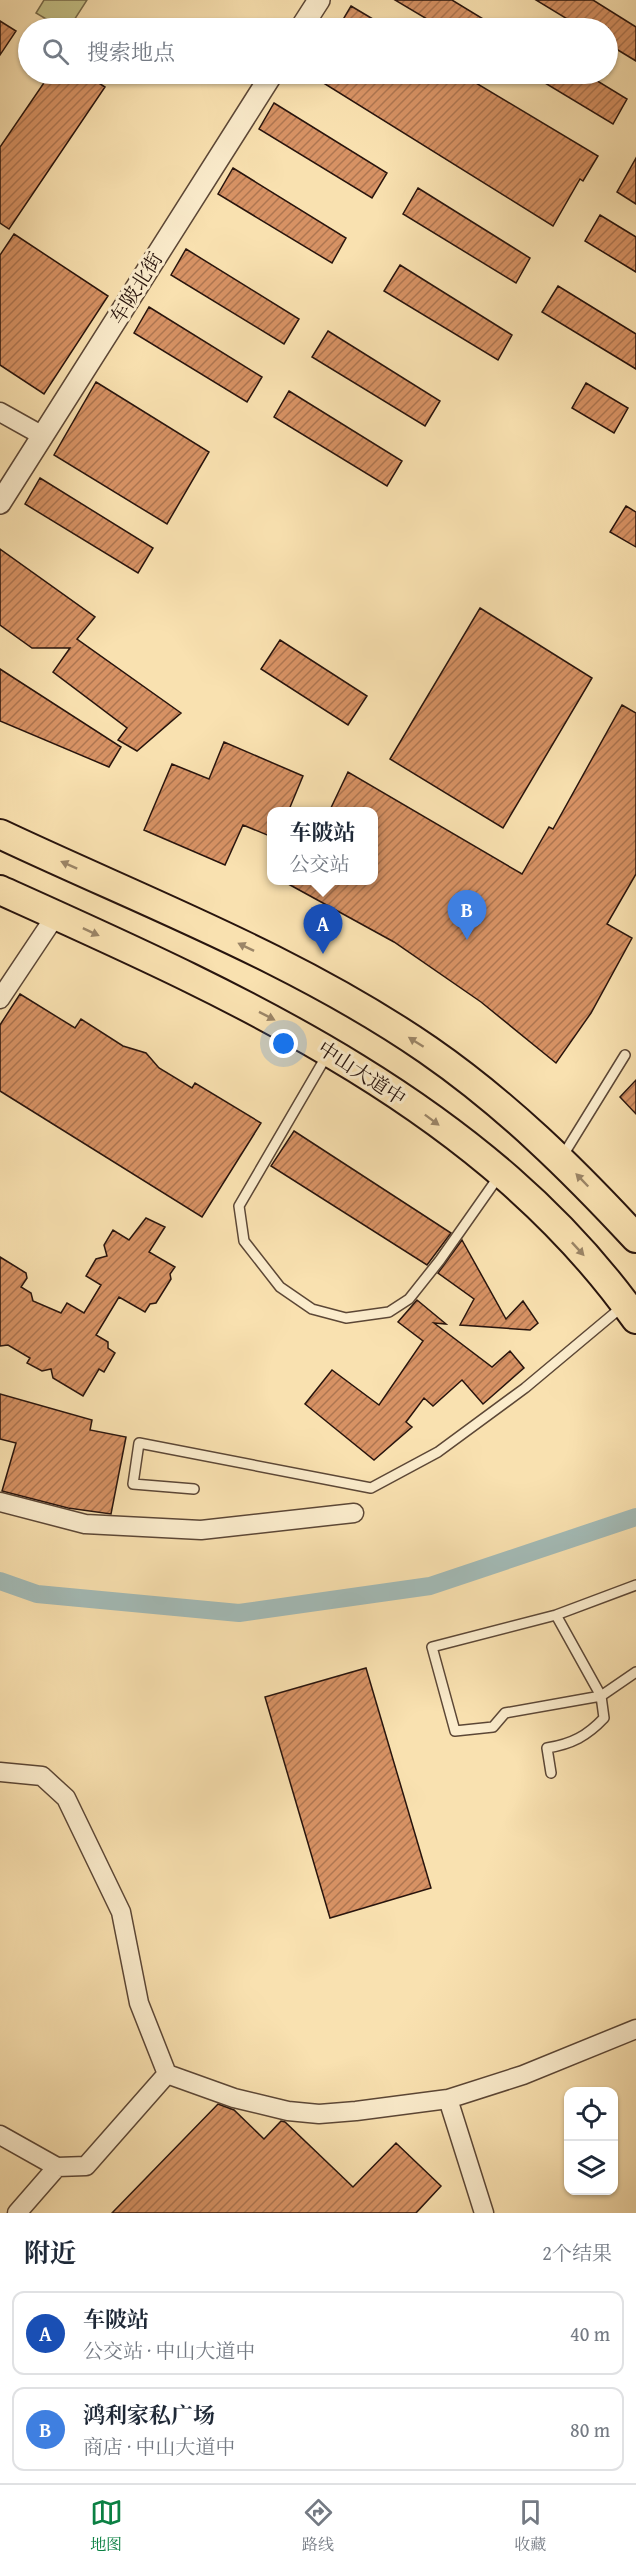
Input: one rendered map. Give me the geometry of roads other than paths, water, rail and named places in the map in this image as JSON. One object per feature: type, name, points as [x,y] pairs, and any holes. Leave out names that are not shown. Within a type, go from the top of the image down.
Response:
[{"type":"highway","points":[[0,834],[138,895],[326,987],[427,1050],[459,1072],[531,1131],[561,1159],[636,1238]]},
{"type":"highway","name":"中山大道中","points":[[0,890],[211,987],[329,1050],[412,1105],[500,1174],[557,1227],[630,1312]]},
{"type":"street","points":[[307,18],[319,0]]},
{"type":"street","name":"车陂北街","points":[[0,503],[266,84]]},
{"type":"street","points":[[0,412],[43,436]]},
{"type":"street","points":[[0,999],[56,915]]},
{"type":"street","points":[[0,1502],[85,1524],[201,1530],[354,1514]]},
{"type":"street","points":[[0,1772],[42,1776],[66,1798],[121,1912],[139,2004],[167,2074],[234,2098],[288,2111],[319,2114],[356,2112],[448,2099],[523,2075],[636,2029]]},
{"type":"street","points":[[0,2135],[57,2167],[86,2166],[167,2074]]},
{"type":"street","points":[[448,2099],[484,2213]]},
{"type":"street","points":[[17,2213],[57,2167]]},
{"type":"lane","points":[[329,1050],[239,1206],[244,1241],[280,1287],[312,1309],[346,1318],[389,1312],[409,1299],[434,1268],[500,1174]]},
{"type":"lane","points":[[561,1159],[625,1055]]},
{"type":"lane","points":[[194,1489],[133,1484],[139,1443],[372,1488],[402,1474],[456,1439],[630,1312]]},
{"type":"lane","points":[[636,1585],[556,1615],[432,1647],[455,1731],[493,1727],[505,1713],[601,1696],[636,1672]]},
{"type":"lane","points":[[551,1773],[547,1748],[569,1745],[591,1732],[604,1718],[601,1696],[556,1615]]},
{"type":"waterway","points":[[0,1581],[37,1594],[239,1613],[430,1586],[636,1517]]},
{"type":"place","name":"鸿利家私广场","points":[[467,940]]},
{"type":"place","name":"车陂站","points":[[323,954]]}]
